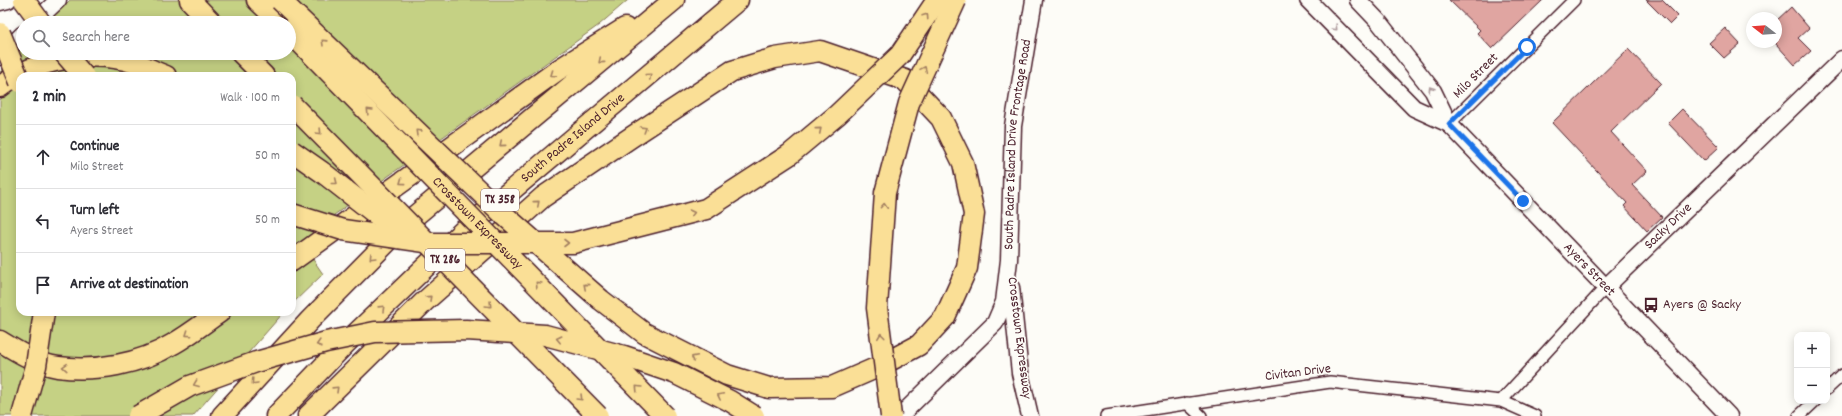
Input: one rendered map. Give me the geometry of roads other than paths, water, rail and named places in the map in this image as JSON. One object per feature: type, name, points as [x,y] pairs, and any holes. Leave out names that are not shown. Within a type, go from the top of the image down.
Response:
[{"type":"highway","points":[[24,0],[36,16]]},
{"type":"highway","points":[[190,0],[205,16]]},
{"type":"highway","points":[[257,0],[274,16]]},
{"type":"highway","points":[[280,0],[504,215],[601,300],[644,333],[727,375],[768,388],[832,388],[878,367],[919,345],[945,317],[967,268],[974,214],[963,163],[941,118],[905,80],[820,51],[775,58],[732,71],[543,197],[424,302],[308,416]]},
{"type":"highway","points":[[296,258],[558,70],[668,0]]},
{"type":"highway","points":[[222,416],[310,320],[404,225],[674,0]]},
{"type":"highway","name":"South Padre Island Drive","points":[[276,416],[345,344],[463,231],[738,0]]},
{"type":"highway","points":[[296,215],[343,230],[432,243],[573,243],[706,209],[789,155],[837,115],[900,55],[937,0]]},
{"type":"highway","points":[[890,416],[877,308],[885,193],[909,103],[956,0]]},
{"type":"highway","points":[[0,33],[17,72]]},
{"type":"highway","name":"Crosstown Expressway","points":[[296,37],[665,416]]},
{"type":"highway","points":[[26,72],[40,65],[66,60]]},
{"type":"highway","points":[[70,60],[81,72]]},
{"type":"highway","points":[[120,60],[134,63],[156,72]]},
{"type":"highway","points":[[249,60],[260,72]]},
{"type":"highway","points":[[0,86],[16,77]]},
{"type":"highway","name":"TX 286","points":[[296,109],[598,416]]},
{"type":"highway","points":[[296,153],[474,290]]},
{"type":"highway","points":[[22,416],[36,366],[43,316]]},
{"type":"highway","points":[[0,341],[24,356],[57,367],[85,368],[142,359],[172,345],[214,316]]},
{"type":"highway","points":[[138,416],[190,386],[256,362],[326,342],[375,332],[466,330],[545,335],[624,356],[674,373],[730,401],[754,416]]},
{"type":"main road","points":[[0,2],[8,0]]},
{"type":"main road","points":[[41,16],[58,0]]},
{"type":"main road","name":"South Padre Island Drive Frontage Road","points":[[900,416],[995,322],[1004,302],[1009,260],[1013,126],[1034,0]]},
{"type":"main road","name":"Ayers Street","points":[[1358,0],[1378,21],[1433,91],[1449,124],[1729,416]]},
{"type":"main road","name":"Ayers Street","points":[[1316,3],[1414,108],[1449,124]]},
{"type":"main road","points":[[0,57],[16,41]]},
{"type":"main road","name":"Sacky Drive","points":[[1606,287],[1842,59]]},
{"type":"main road","name":"Crosstown Expressway","points":[[1009,260],[1020,374],[1030,416]]},
{"type":"street","name":"Milo Street","points":[[1449,124],[1574,0]]},
{"type":"street","name":"Sacky Drive","points":[[1501,401],[1606,287]]},
{"type":"street","points":[[1830,386],[1842,375]]},
{"type":"street","name":"Civitan Drive","points":[[1108,416],[1330,382],[1501,401],[1536,416]]},
{"type":"street","points":[[1187,403],[1200,416]]},
{"type":"street","points":[[1799,416],[1812,404]]},
{"type":"place","name":"Ayers @ Sacky","points":[[1651,305]]}]
